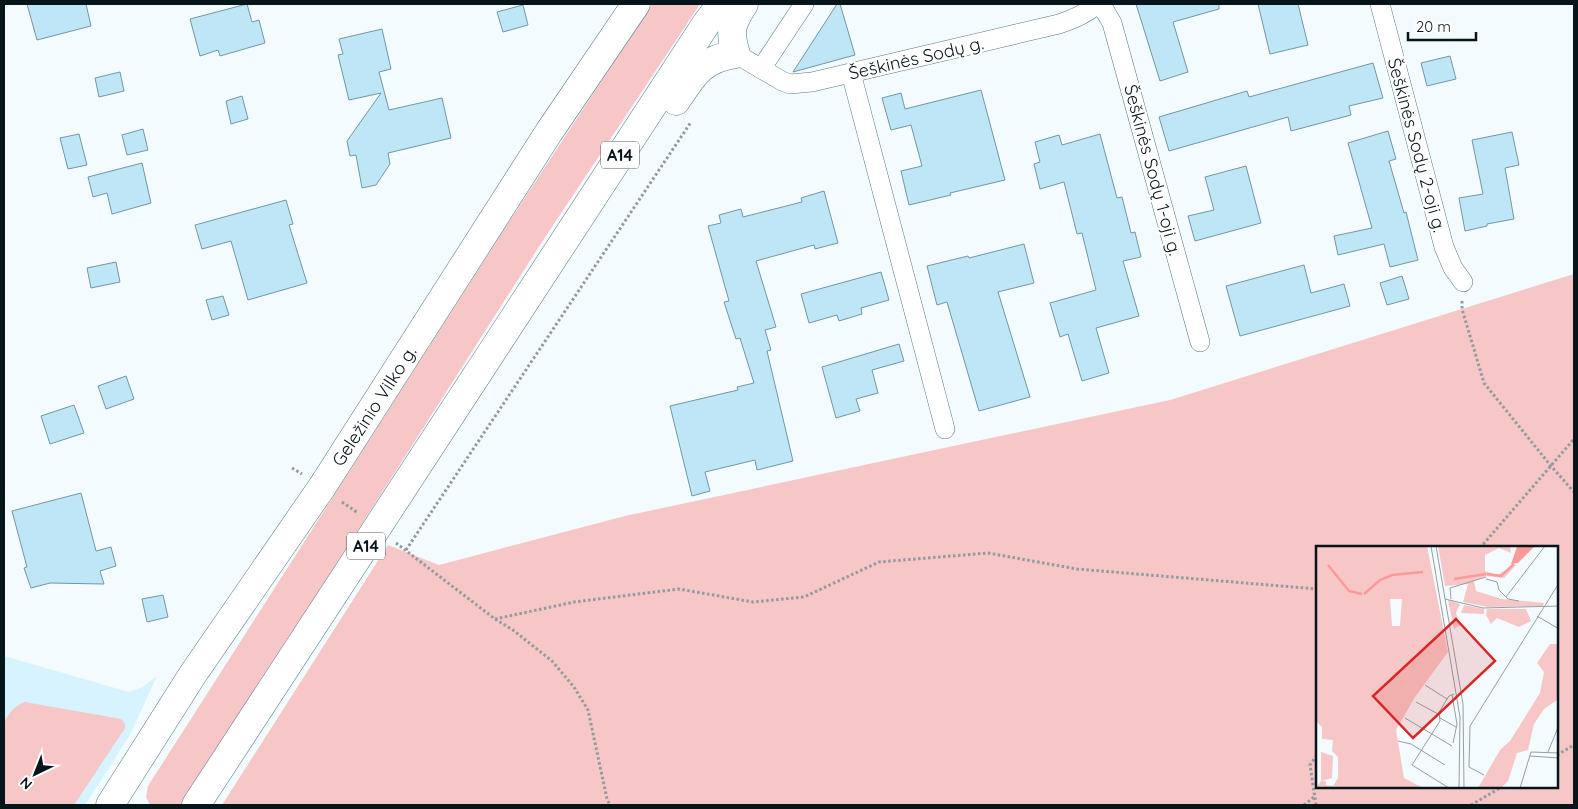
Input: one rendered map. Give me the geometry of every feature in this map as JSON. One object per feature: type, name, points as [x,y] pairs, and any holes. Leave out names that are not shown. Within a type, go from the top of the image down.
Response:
[{"type":"highway","name":"Geležinio Vilko g.","points":[[110,805],[193,674],[322,488],[550,132],[636,4]]},
{"type":"highway","name":"A14","points":[[196,805],[721,4]]},
{"type":"highway","points":[[603,182],[649,141],[692,77],[706,64],[720,56],[736,54],[731,37],[734,20],[744,4]]},
{"type":"street","points":[[761,69],[804,4]]},
{"type":"street","name":"Šeškinės Sodų g.","points":[[736,54],[790,84],[812,82],[1059,24],[1076,19],[1097,4]]},
{"type":"street","name":"Šeškinės Sodų 1-oji g.","points":[[1097,4],[1105,11],[1112,23],[1200,342]]},
{"type":"street","name":"Šeškinės Sodų 2-oji g.","points":[[1380,4],[1444,247],[1453,268],[1463,282]]},
{"type":"street","points":[[850,73],[945,430]]},
{"type":"path","points":[[406,550],[692,120]]},
{"type":"path","points":[[1463,282],[1462,309],[1484,383],[1574,492]]},
{"type":"path","points":[[1482,546],[1574,439]]},
{"type":"path","points":[[292,468],[378,528],[552,661],[579,695],[588,710],[607,799],[610,805]]},
{"type":"path","points":[[495,619],[574,602],[679,589],[753,602],[804,597],[879,562],[988,553],[1077,569],[1316,589]]},
{"type":"path","points":[[1558,754],[1574,746]]},
{"type":"path","points":[[1316,756],[1310,765],[1316,805]]},
{"type":"path","points":[[1471,805],[1498,789]]},
{"type":"path","points":[[1304,805],[1315,796]]},
{"type":"shaded area","points":[[652,4],[700,4],[542,242],[183,804],[150,805],[146,797],[148,786],[507,225]]},
{"type":"shaded area","points":[[1574,274],[1574,805],[222,805],[388,545],[439,565],[625,516],[1170,400]]},
{"type":"shaded area","points":[[4,656],[129,692],[143,687],[157,676],[130,735],[85,805],[4,805]]},
{"type":"shaded area","points":[[25,702],[121,719],[125,724],[125,728],[74,805],[4,805],[4,722],[18,705]]},
{"type":"building","points":[[27,4],[86,4],[91,26],[37,40]]},
{"type":"building","points":[[247,4],[252,22],[259,20],[265,43],[220,56],[218,50],[200,56],[190,19]]},
{"type":"building","points":[[837,4],[840,4],[855,55],[793,72]]},
{"type":"building","points":[[1136,4],[1219,4],[1219,9],[1173,22],[1188,72],[1160,81]]},
{"type":"building","points":[[1258,4],[1298,4],[1308,45],[1270,54]]},
{"type":"building","points":[[523,5],[528,25],[503,32],[497,12]]},
{"type":"building","points":[[382,29],[391,69],[379,72],[389,110],[442,98],[451,138],[388,153],[390,164],[376,185],[362,188],[356,155],[350,156],[347,141],[381,93],[349,100],[338,55],[343,54],[339,39]]},
{"type":"building","points":[[1450,56],[1456,79],[1427,86],[1421,63]]},
{"type":"building","points":[[1373,63],[1383,98],[1349,106],[1351,115],[1291,131],[1288,117],[1169,151],[1159,117],[1247,91],[1249,97]]},
{"type":"building","points":[[120,72],[124,91],[99,97],[95,78]]},
{"type":"building","points":[[981,90],[1005,180],[909,205],[901,171],[922,166],[911,125],[891,130],[882,98],[901,93],[905,109]]},
{"type":"building","points":[[242,96],[248,119],[231,124],[226,101]]},
{"type":"building","points":[[143,129],[148,150],[127,155],[122,135]]},
{"type":"building","points":[[1388,131],[1396,159],[1389,161],[1404,213],[1406,212],[1418,260],[1390,267],[1384,244],[1338,255],[1334,236],[1372,228],[1348,143]]},
{"type":"building","points":[[1512,132],[1519,165],[1505,168],[1514,219],[1487,224],[1487,226],[1465,231],[1459,198],[1483,194],[1472,140]]},
{"type":"building","points":[[79,134],[87,165],[68,169],[60,138]]},
{"type":"building","points":[[1100,134],[1117,198],[1122,197],[1131,233],[1135,232],[1141,257],[1123,261],[1139,316],[1096,328],[1109,373],[1082,381],[1068,334],[1060,337],[1050,303],[1096,290],[1082,233],[1077,234],[1064,182],[1040,189],[1034,164],[1040,162],[1035,142],[1059,135],[1062,145]]},
{"type":"building","points":[[142,163],[151,203],[112,214],[107,193],[93,197],[88,177]]},
{"type":"building","points":[[1246,166],[1261,223],[1195,241],[1188,216],[1214,210],[1205,177]]},
{"type":"building","points":[[824,191],[838,243],[815,249],[814,245],[756,261],[776,327],[765,330],[771,350],[767,351],[793,461],[757,470],[755,460],[705,472],[710,491],[692,496],[670,406],[738,390],[737,387],[754,383],[740,338],[736,339],[724,302],[729,301],[708,226],[721,223],[719,215],[741,209],[743,217],[802,202],[801,198]]},
{"type":"building","points":[[286,200],[293,224],[289,225],[307,283],[248,300],[231,241],[202,249],[195,225]]},
{"type":"building","points":[[1024,244],[1034,283],[998,292],[1030,397],[979,411],[947,302],[937,305],[927,266]]},
{"type":"building","points":[[116,262],[120,282],[91,288],[87,268]]},
{"type":"building","points":[[1304,265],[1311,293],[1344,284],[1350,306],[1240,336],[1226,286]]},
{"type":"building","points":[[881,272],[889,300],[861,308],[862,314],[839,321],[837,315],[809,323],[801,294]]},
{"type":"building","points":[[1402,276],[1409,299],[1387,305],[1380,283]]},
{"type":"building","points":[[223,296],[229,315],[212,320],[206,300]]},
{"type":"building","points":[[899,344],[904,361],[872,370],[878,393],[856,399],[860,411],[836,418],[822,367]]},
{"type":"building","points":[[126,376],[134,399],[106,409],[98,386]]},
{"type":"building","points":[[74,405],[84,433],[50,444],[41,416]]},
{"type":"building","points":[[81,493],[96,551],[111,547],[116,566],[100,571],[104,584],[50,583],[31,588],[24,568],[27,567],[12,511]]},
{"type":"building","points":[[163,595],[168,617],[147,622],[142,599]]}]
